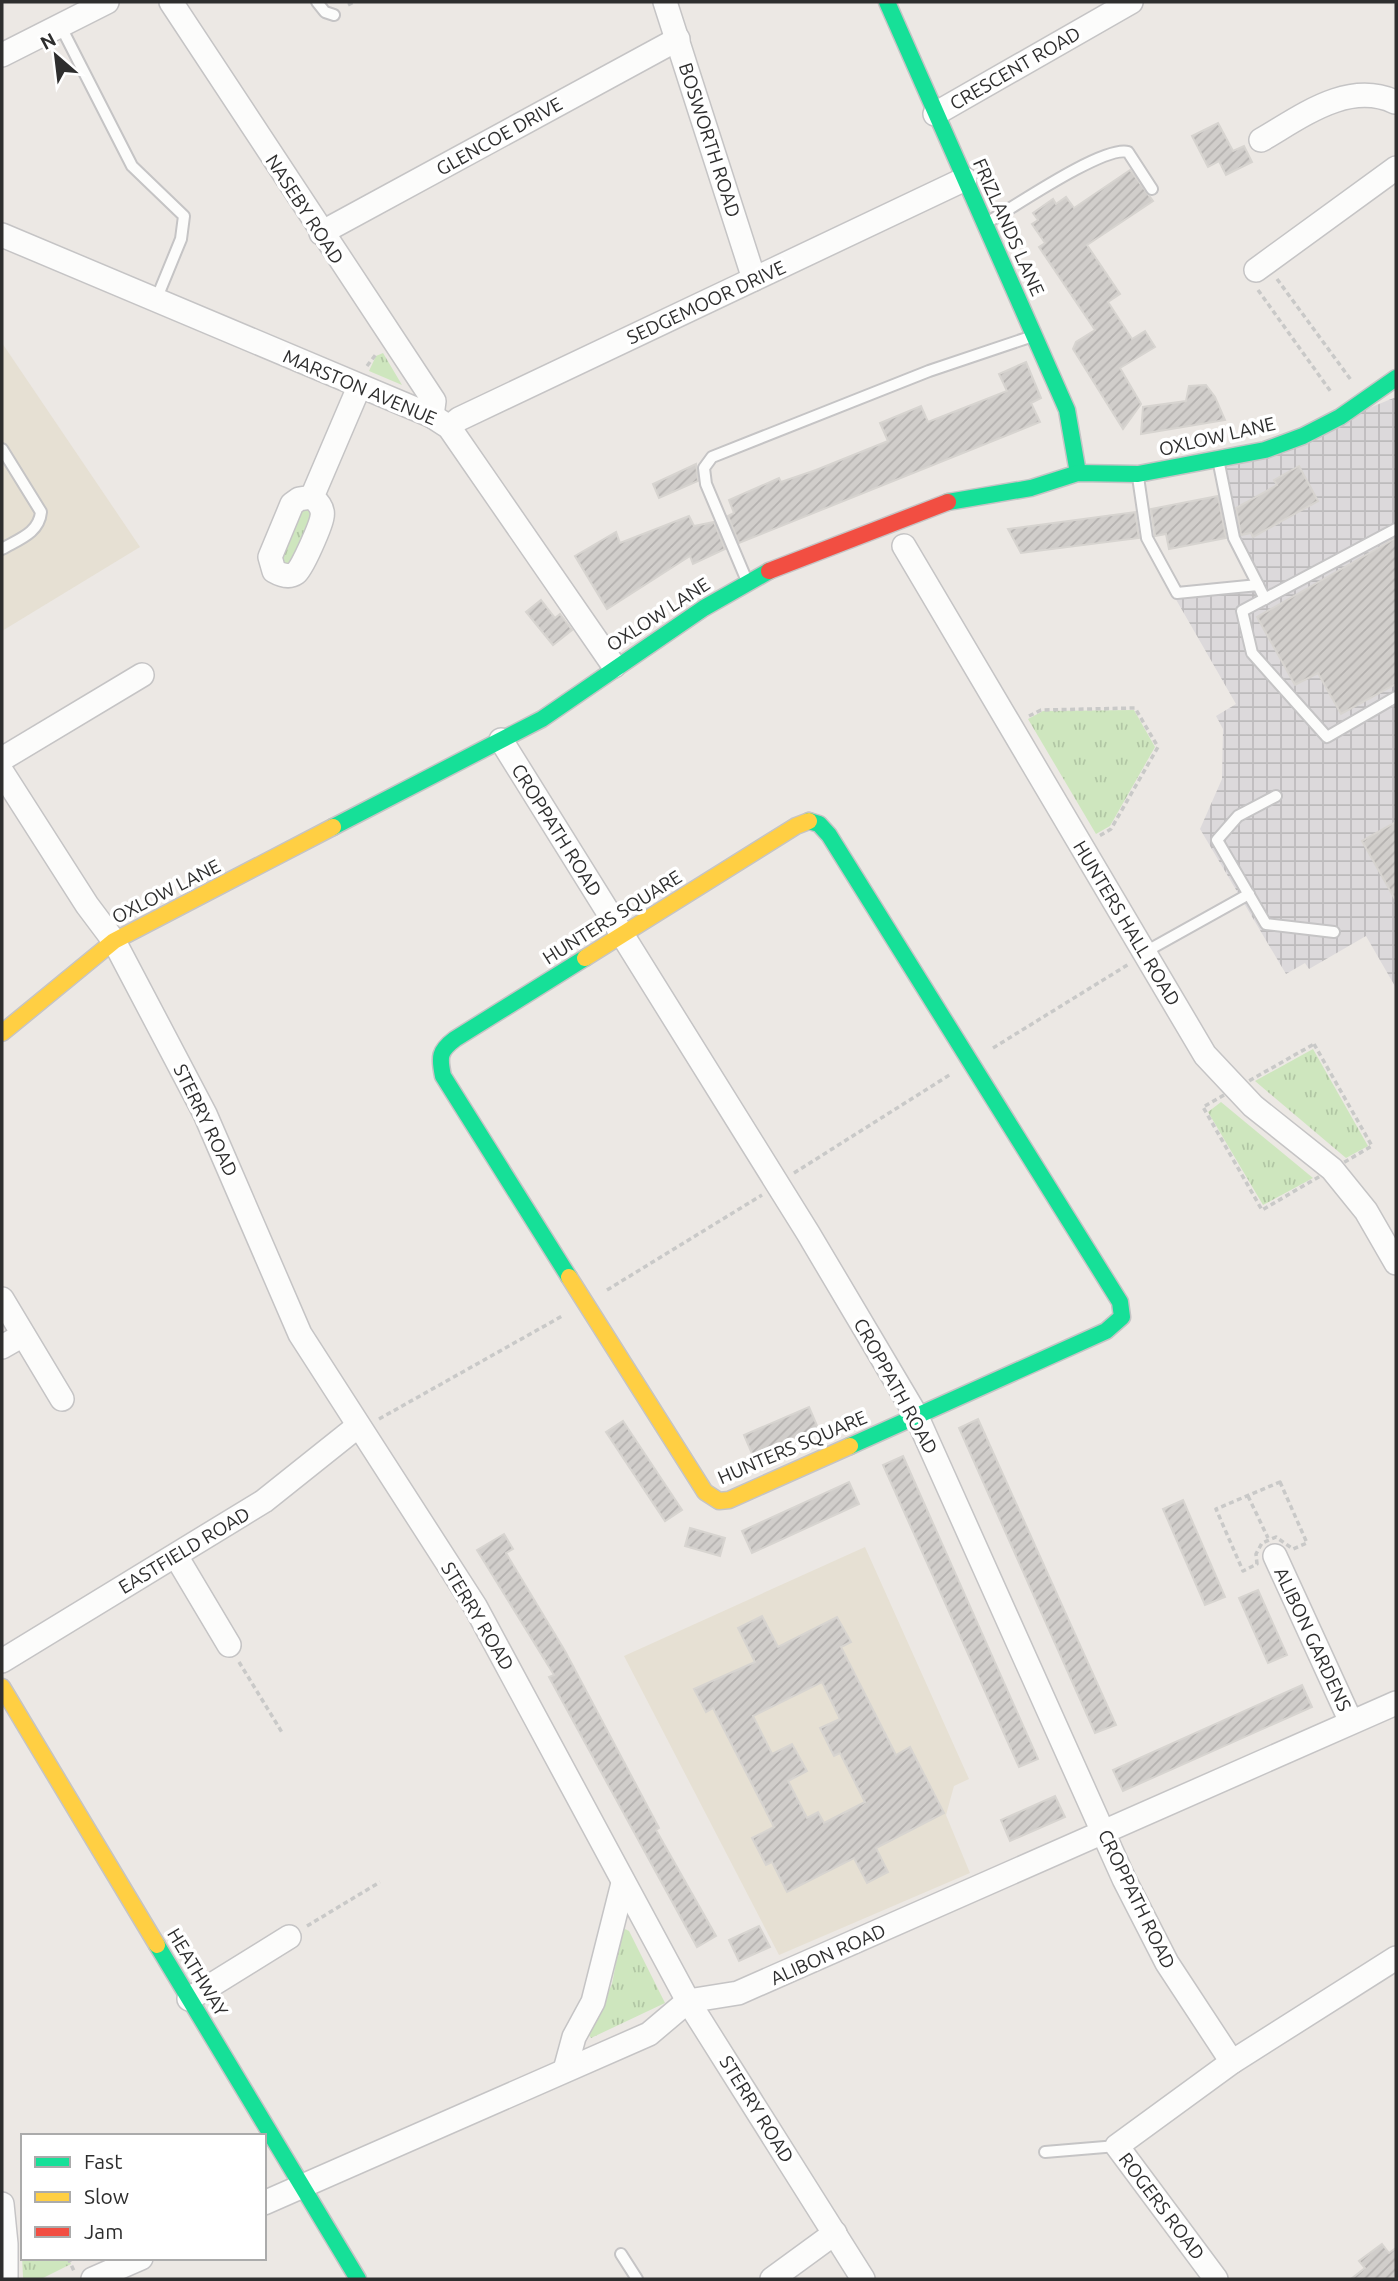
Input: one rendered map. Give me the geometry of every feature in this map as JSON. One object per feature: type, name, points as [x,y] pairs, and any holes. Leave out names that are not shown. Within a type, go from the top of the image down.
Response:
[{"type":"street","points":[[2,55],[107,2]]},
{"type":"street","name":"NASEBY ROAD","points":[[171,2],[434,401],[441,422]]},
{"type":"street","name":"BOSWORTH ROAD","points":[[665,2],[754,279]]},
{"type":"street","name":"FRIZLANDS LANE","points":[[887,2],[1067,410],[1078,473]]},
{"type":"street","name":"CRESCENT ROAD","points":[[935,114],[1131,2]]},
{"type":"street","name":"GLENCOE DRIVE","points":[[321,233],[678,39]]},
{"type":"street","points":[[1261,140],[1324,104],[1360,93],[1378,94],[1396,105]]},
{"type":"street","points":[[1260,267],[1396,168]]},
{"type":"street","name":"SEDGEMOOR DRIVE","points":[[441,422],[459,419],[965,179]]},
{"type":"street","name":"MARSTON AVENUE","points":[[2,235],[441,422],[614,667]]},
{"type":"street","name":"OXLOW LANE","points":[[2,1033],[114,941],[542,719],[614,667],[747,582],[953,500],[1031,488],[1078,473],[1138,474],[1218,462],[1303,436],[1396,381]]},
{"type":"street","points":[[312,497],[359,387]]},
{"type":"street","name":"HUNTERS HALL ROAD","points":[[904,546],[1205,1055],[1253,1107],[1332,1169],[1366,1211],[1396,1263]]},
{"type":"street","points":[[2,759],[142,675]]},
{"type":"street","name":"CROPPATH ROAD","points":[[501,740],[778,1184],[916,1415],[1104,1832],[1167,1963],[1233,2062]]},
{"type":"street","name":"STERRY ROAD","points":[[2,772],[87,905],[114,941],[205,1114],[300,1334],[475,1606],[688,2001],[863,2279]]},
{"type":"street","name":"HUNTERS SQUARE","points":[[809,821],[819,824],[970,1062],[1120,1302],[1122,1317],[1106,1331],[729,1500],[711,1499],[443,1076],[439,1057],[443,1048],[455,1039],[796,826],[809,821]]},
{"type":"street","points":[[2,1299],[61,1399]]},
{"type":"street","points":[[2,1347],[23,1335]]},
{"type":"street","name":"EASTFIELD ROAD","points":[[2,1661],[264,1502],[359,1428]]},
{"type":"street","name":"ALIBON GARDENS","points":[[1272,1547],[1351,1722]]},
{"type":"street","points":[[176,1556],[229,1645]]},
{"type":"street","name":"HEATHWAY","points":[[2,1687],[358,2279]]},
{"type":"street","name":"ALIBON ROAD","points":[[688,2001],[738,1993],[1396,1703]]},
{"type":"street","points":[[565,2070],[574,2037],[593,2002],[623,1883]]},
{"type":"street","points":[[189,1998],[289,1937]]},
{"type":"street","name":"ROGERS ROAD","points":[[1216,2279],[1117,2146],[1233,2062],[1396,1958]]},
{"type":"street","points":[[266,2202],[649,2034],[688,2001]]},
{"type":"street","points":[[2,2204],[6,2279]]},
{"type":"street","points":[[772,2279],[835,2234]]},
{"type":"street","points":[[93,2279],[136,2260]]},
{"type":"lane","points":[[317,2],[325,12],[334,15]]},
{"type":"lane","points":[[61,27],[127,157],[184,216],[181,239],[156,300]]},
{"type":"lane","points":[[986,224],[1093,160],[1119,149],[1128,152],[1152,189]]},
{"type":"lane","points":[[747,582],[706,484],[704,468],[712,457],[929,371],[1035,335]]},
{"type":"lane","points":[[2,449],[41,512],[40,522],[34,530],[2,549]]},
{"type":"lane","points":[[1218,462],[1234,538],[1265,599]]},
{"type":"lane","points":[[1138,474],[1147,538],[1177,593],[1258,584]]},
{"type":"lane","points":[[1396,529],[1242,611],[1252,653],[1327,737],[1396,697]]},
{"type":"lane","points":[[1276,796],[1238,817],[1217,840],[1266,924],[1334,932]]},
{"type":"lane","points":[[1145,953],[1249,894]]},
{"type":"lane","points":[[1045,2152],[1117,2146]]},
{"type":"lane","points":[[621,2254],[637,2279]]},
{"type":"path","points":[[348,5],[354,2]]},
{"type":"path","points":[[1346,413],[1248,276],[1260,267],[1365,400]]},
{"type":"path","points":[[359,387],[372,357],[394,343]]},
{"type":"path","points":[[1012,726],[1041,710],[1135,708],[1158,747],[1111,829],[1082,846]]},
{"type":"path","points":[[359,1428],[586,1303],[1145,953]]},
{"type":"path","points":[[1280,1482],[1307,1543],[1293,1549],[1276,1537],[1272,1547],[1256,1554],[1257,1564],[1243,1571],[1216,1509],[1280,1482]]},
{"type":"path","points":[[1248,1496],[1272,1547]]},
{"type":"path","points":[[229,1645],[283,1734]]},
{"type":"path","points":[[289,1937],[380,1882]]},
{"type":"shaded area","points":[[2,343],[140,547],[2,631]]},
{"type":"shaded area","points":[[1396,397],[1396,988],[1366,936],[1309,969],[1305,963],[1286,974],[1200,829],[1222,779],[1223,729],[1216,716],[1236,704],[1170,589],[1262,579],[1234,523],[1223,468]]},
{"type":"shaded area","points":[[865,1547],[969,1779],[954,1786],[946,1815],[970,1873],[779,1955],[624,1656]]},
{"type":"green space","points":[[383,353],[402,385],[369,371],[376,356]]},
{"type":"green space","points":[[305,506],[314,513],[292,567],[278,562],[299,510]]},
{"type":"green space","points":[[1134,710],[1155,747],[1110,826],[1096,834],[1028,719],[1043,711]]},
{"type":"green space","points":[[1313,1049],[1368,1146],[1346,1158],[1255,1081]]},
{"type":"green space","points":[[1221,1102],[1313,1178],[1263,1205],[1208,1112]]},
{"type":"green space","points":[[622,1931],[629,1931],[665,2003],[591,2038],[588,2034],[612,1984]]},
{"type":"green space","points":[[22,2260],[69,2260],[71,2264],[41,2279],[23,2277]]},
{"type":"building","points":[[1218,123],[1233,151],[1244,146],[1252,162],[1226,175],[1219,161],[1208,167],[1192,136]]},
{"type":"building","points":[[1130,170],[1153,201],[1087,245],[1120,294],[1108,302],[1132,339],[1145,331],[1155,347],[1120,368],[1141,404],[1123,429],[1073,349],[1076,342],[1095,330],[1039,247],[1045,243],[1032,224],[1038,220],[1033,213],[1053,199],[1056,204],[1066,197],[1074,208]]},
{"type":"building","points":[[1026,362],[1041,398],[1031,403],[1040,422],[739,543],[728,516],[734,513],[729,500],[779,478],[781,482],[888,441],[880,423],[921,406],[928,422],[1007,391],[999,374]]},
{"type":"building","points":[[1206,385],[1215,397],[1225,420],[1141,434],[1143,407],[1186,401],[1189,386]]},
{"type":"building","points":[[696,464],[698,481],[659,498],[653,484]]},
{"type":"building","points":[[1299,466],[1318,501],[1253,537],[1251,533],[1241,535],[1236,508],[1277,485],[1274,480]]},
{"type":"building","points":[[1218,496],[1226,538],[1169,549],[1166,534],[1155,536],[1151,509]]},
{"type":"building","points":[[1135,512],[1139,538],[1021,553],[1008,529]]},
{"type":"building","points":[[689,516],[694,526],[714,522],[725,549],[693,564],[690,556],[607,609],[575,556],[616,532],[620,543]]},
{"type":"building","points":[[1396,538],[1396,684],[1341,714],[1318,673],[1295,685],[1257,617]]},
{"type":"building","points":[[541,600],[555,618],[560,614],[572,630],[553,645],[526,612]]},
{"type":"building","points":[[1396,822],[1396,901],[1362,841]]},
{"type":"building","points":[[809,1407],[818,1428],[753,1456],[744,1435]]},
{"type":"building","points":[[978,1419],[1116,1725],[1095,1733],[959,1428]]},
{"type":"building","points":[[623,1421],[682,1510],[665,1521],[606,1432]]},
{"type":"building","points":[[903,1456],[1038,1759],[1019,1767],[883,1465]]},
{"type":"building","points":[[849,1482],[859,1504],[752,1553],[742,1531]]},
{"type":"building","points":[[1183,1500],[1225,1597],[1205,1605],[1163,1509]]},
{"type":"building","points":[[690,1528],[725,1538],[720,1556],[685,1546]]},
{"type":"building","points":[[504,1534],[513,1549],[506,1553],[565,1651],[659,1828],[656,1830],[716,1936],[697,1947],[549,1677],[554,1675],[477,1550]]},
{"type":"building","points":[[1258,1590],[1287,1655],[1268,1663],[1239,1598]]},
{"type":"building","points":[[762,1616],[778,1647],[837,1617],[851,1642],[841,1647],[896,1755],[910,1747],[944,1813],[876,1848],[888,1872],[867,1883],[854,1858],[787,1892],[772,1862],[766,1865],[752,1838],[774,1827],[713,1708],[706,1712],[694,1689],[755,1662],[738,1628]],"holes":[[[822,1682],[840,1719],[820,1728],[834,1756],[840,1753],[865,1802],[824,1823],[818,1812],[807,1818],[788,1781],[807,1771],[792,1744],[772,1754],[753,1716]]]},
{"type":"building","points":[[1302,1685],[1312,1707],[1123,1791],[1113,1770]]},
{"type":"building","points":[[1055,1796],[1065,1817],[1010,1841],[1001,1820]]},
{"type":"building","points":[[759,1926],[770,1947],[739,1961],[729,1940]]},
{"type":"building","points":[[1382,2244],[1389,2253],[1396,2248],[1396,2279],[1351,2279],[1365,2268],[1359,2261]]},
{"type":"traffic: fast","points":[[887,2],[1067,410],[1078,473]]},
{"type":"traffic: fast","points":[[948,502],[1031,488],[1078,473],[1138,474],[1265,450],[1303,436],[1340,417],[1396,378]]},
{"type":"traffic: fast","points":[[333,827],[542,719],[704,608],[769,571]]},
{"type":"traffic: fast","points":[[809,821],[819,824],[829,835],[1120,1302],[1122,1317],[1106,1331],[850,1446]]},
{"type":"traffic: fast","points":[[569,1277],[443,1076],[441,1059],[443,1051],[455,1039],[585,958]]},
{"type":"traffic: fast","points":[[157,1945],[358,2279]]},
{"type":"traffic: slow","points":[[585,958],[796,826],[809,821]]},
{"type":"traffic: slow","points":[[2,1033],[114,941],[333,827]]},
{"type":"traffic: slow","points":[[569,1277],[705,1492],[719,1501],[729,1500],[850,1446]]},
{"type":"traffic: slow","points":[[2,1687],[157,1945]]},
{"type":"traffic: jam","points":[[769,571],[948,502]]}]
